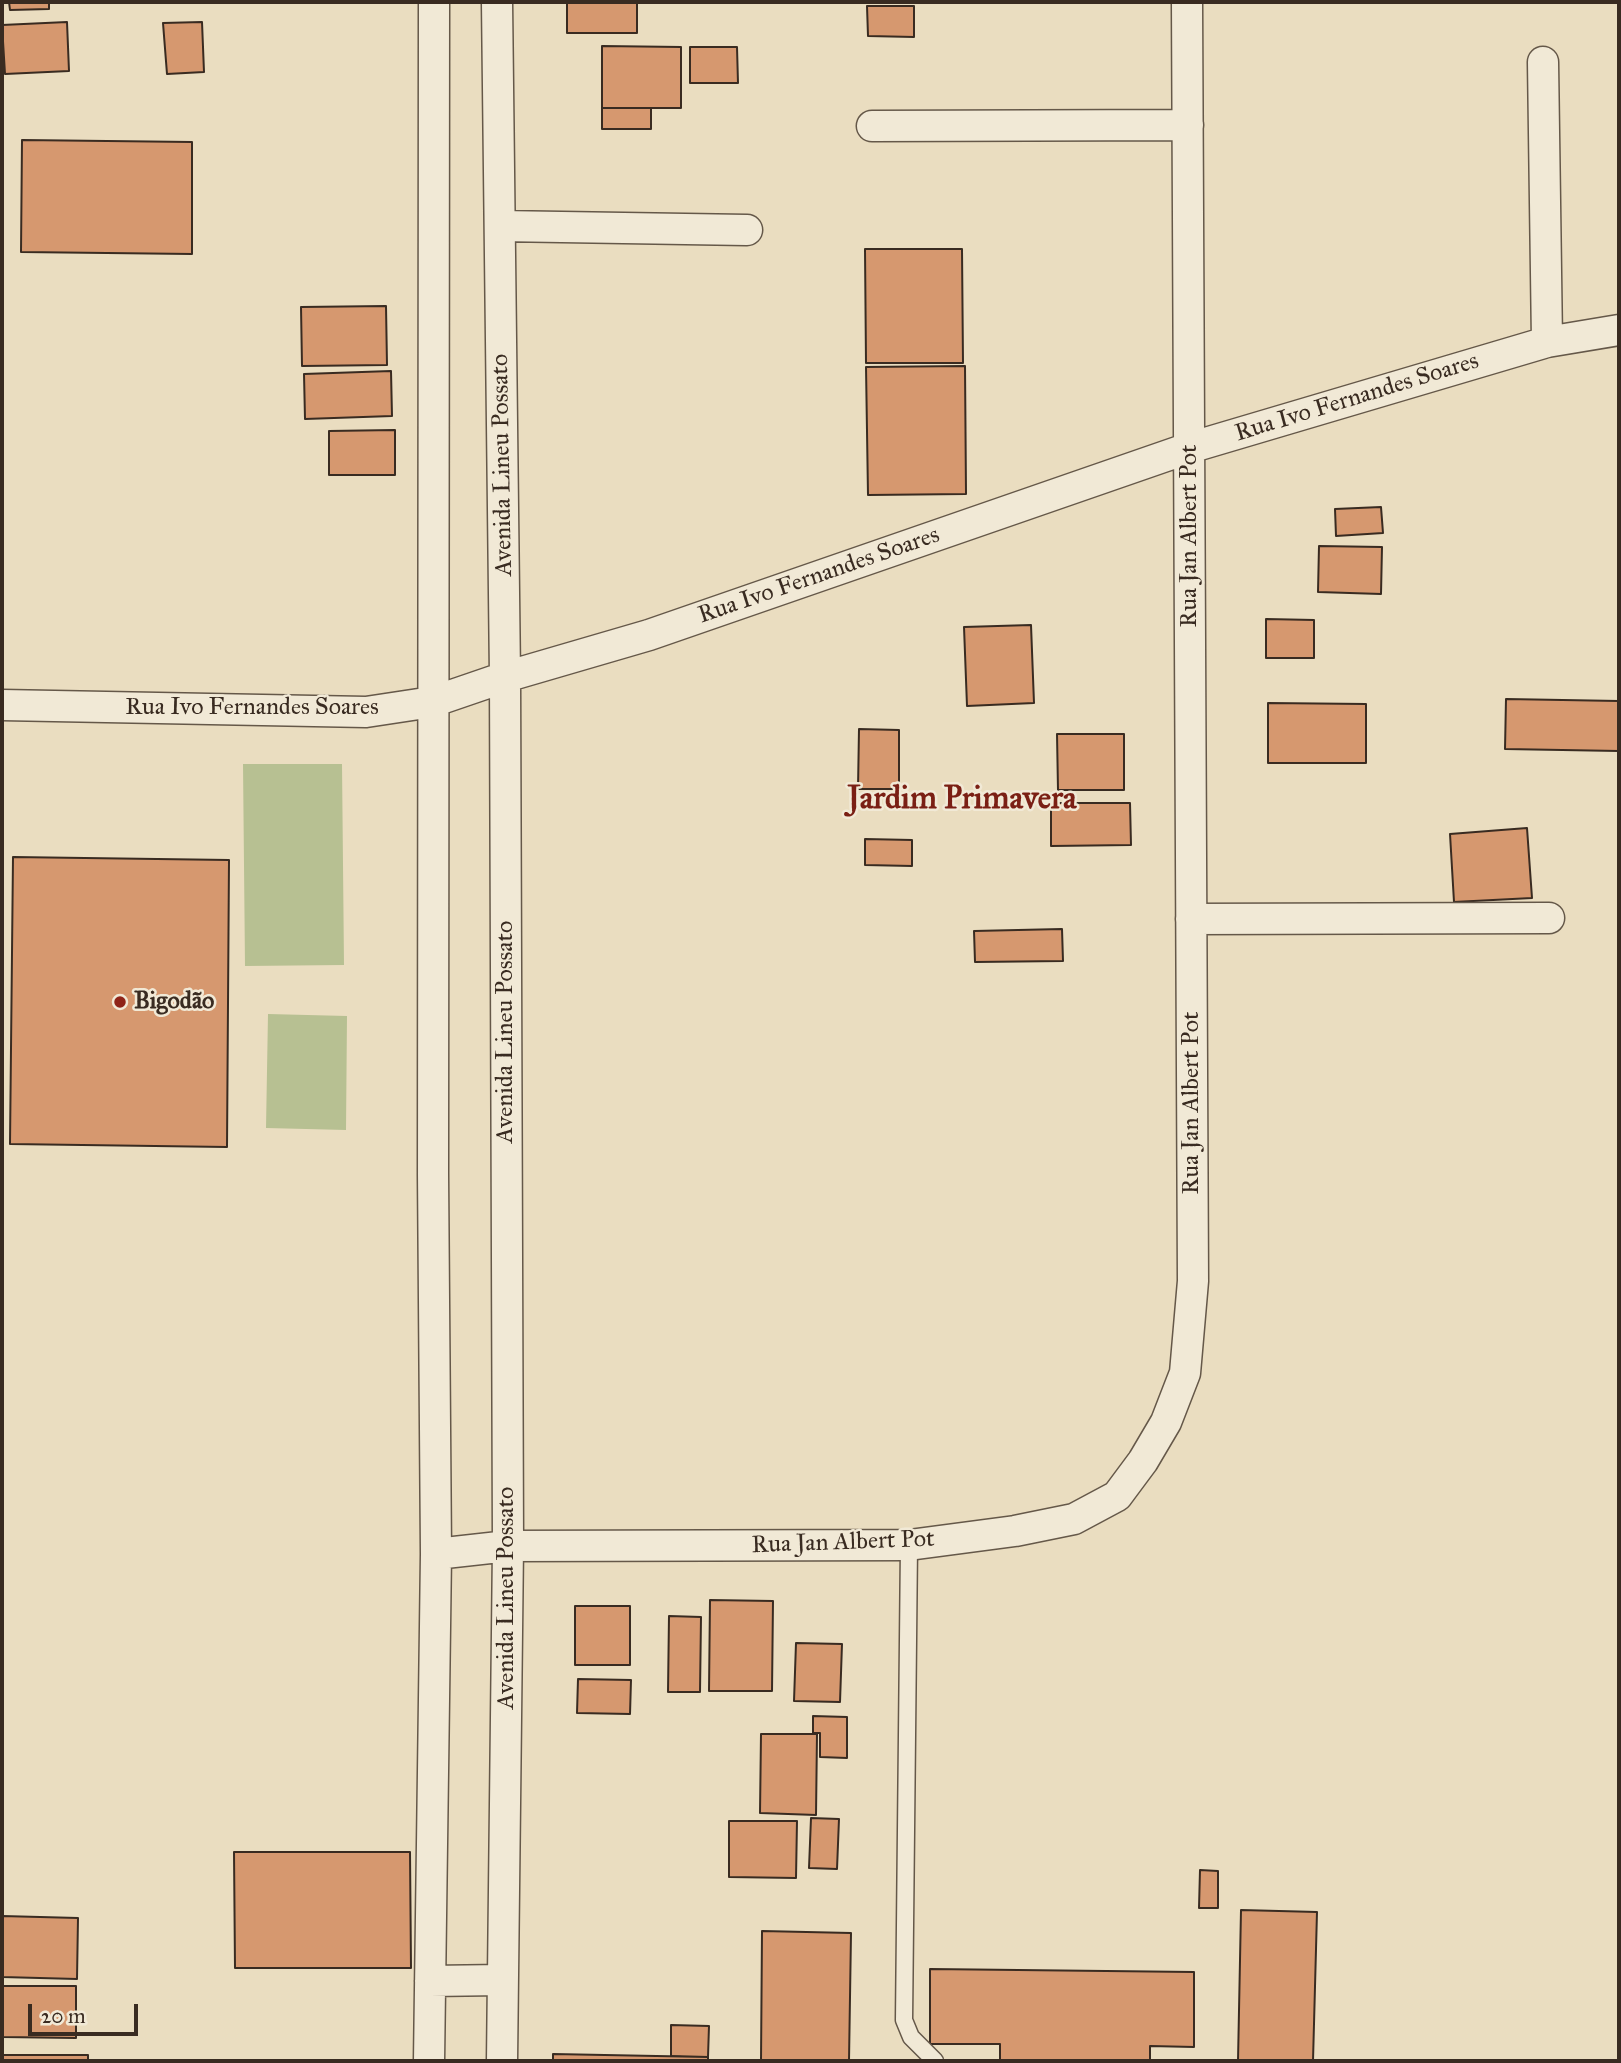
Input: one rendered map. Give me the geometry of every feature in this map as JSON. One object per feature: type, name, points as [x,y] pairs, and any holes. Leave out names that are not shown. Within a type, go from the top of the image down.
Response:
[{"type":"street","points":[[429,2061],[436,1554],[432,702],[434,2]]},
{"type":"street","name":"Avenida Lineu Possato","points":[[498,2],[505,677],[508,1546],[502,2061]]},
{"type":"street","name":"Rua Jan Albert Pot","points":[[436,1554],[508,1546],[909,1545],[1015,1531],[1074,1518],[1117,1496],[1143,1461],[1166,1422],[1185,1373],[1193,1281],[1187,2]]},
{"type":"street","points":[[1543,62],[1547,342]]},
{"type":"street","points":[[872,126],[1188,125]]},
{"type":"street","points":[[500,226],[747,230]]},
{"type":"street","name":"Rua Ivo Fernandes Soares","points":[[2,705],[366,712],[432,702],[505,677],[649,635],[1189,448],[1547,342],[1619,330]]},
{"type":"street","points":[[1191,919],[1549,918]]},
{"type":"street","points":[[430,1982],[502,1980]]},
{"type":"lane","points":[[909,1545],[904,2020],[911,2037],[935,2061]]},
{"type":"green space","points":[[243,764],[342,764],[344,965],[245,966]]},
{"type":"green space","points":[[268,1014],[347,1016],[346,1130],[266,1128]]},
{"type":"building","points":[[9,2],[49,2],[49,9],[10,10]]},
{"type":"building","points":[[567,2],[637,2],[637,33],[567,33]]},
{"type":"building","points":[[867,6],[914,6],[914,37],[868,36]]},
{"type":"building","points":[[67,22],[69,71],[5,74],[2,25]]},
{"type":"building","points":[[202,22],[204,72],[167,74],[163,23]]},
{"type":"building","points":[[602,46],[681,47],[681,108],[602,108]]},
{"type":"building","points":[[690,47],[737,47],[738,83],[690,83]]},
{"type":"building","points":[[602,108],[651,108],[651,129],[602,129]]},
{"type":"building","points":[[22,140],[192,142],[192,254],[21,252]]},
{"type":"building","points":[[865,249],[962,249],[963,363],[866,363]]},
{"type":"building","points":[[386,306],[387,365],[302,366],[301,307]]},
{"type":"building","points":[[965,366],[966,494],[868,495],[866,367]]},
{"type":"building","points":[[391,371],[392,416],[305,419],[304,374]]},
{"type":"building","points":[[395,430],[395,475],[329,475],[329,431]]},
{"type":"building","points":[[1381,507],[1383,533],[1336,536],[1335,509]]},
{"type":"building","points":[[1319,546],[1382,547],[1381,594],[1318,592]]},
{"type":"building","points":[[1266,619],[1314,620],[1314,658],[1266,658]]},
{"type":"building","points":[[1031,625],[1034,703],[967,706],[964,627]]},
{"type":"building","points":[[1506,699],[1619,701],[1619,751],[1505,749]]},
{"type":"building","points":[[1268,703],[1366,704],[1366,763],[1268,763]]},
{"type":"building","points":[[859,729],[899,730],[899,789],[858,789]]},
{"type":"building","points":[[1057,734],[1124,734],[1124,790],[1058,790]]},
{"type":"building","points":[[1051,803],[1130,803],[1131,845],[1051,846]]},
{"type":"building","points":[[1527,828],[1532,898],[1454,902],[1450,834]]},
{"type":"building","points":[[865,839],[912,840],[912,866],[865,865]]},
{"type":"building","name":"Bigodão","points":[[13,857],[229,860],[227,1147],[10,1144]]},
{"type":"building","points":[[1062,929],[1063,961],[975,962],[974,931]]},
{"type":"building","points":[[710,1600],[773,1601],[772,1691],[709,1691]]},
{"type":"building","points":[[575,1606],[630,1606],[630,1665],[575,1665]]},
{"type":"building","points":[[669,1616],[701,1617],[700,1692],[668,1692]]},
{"type":"building","points":[[796,1643],[842,1644],[840,1702],[794,1701]]},
{"type":"building","points":[[578,1679],[631,1680],[630,1714],[577,1713]]},
{"type":"building","points":[[813,1716],[847,1717],[847,1758],[820,1757],[820,1733],[813,1733]]},
{"type":"building","points":[[761,1734],[817,1734],[816,1815],[760,1813]]},
{"type":"building","points":[[811,1818],[839,1819],[837,1869],[809,1868]]},
{"type":"building","points":[[729,1821],[797,1821],[796,1878],[729,1877]]},
{"type":"building","points":[[234,1852],[410,1852],[411,1968],[235,1968]]},
{"type":"building","points":[[1200,1870],[1218,1871],[1218,1908],[1199,1908]]},
{"type":"building","points":[[1241,1910],[1317,1912],[1313,2061],[1238,2061]]},
{"type":"building","points":[[2,1916],[78,1918],[77,1979],[2,1977]]},
{"type":"building","points":[[762,1931],[851,1933],[849,2061],[761,2061]]},
{"type":"building","points":[[930,1969],[1194,1972],[1194,2047],[1150,2046],[1150,2061],[1000,2061],[1000,2044],[930,2044]]},
{"type":"building","points":[[2,1986],[76,1986],[76,2038],[2,2037]]},
{"type":"building","points":[[671,2025],[709,2026],[708,2057],[671,2056]]},
{"type":"building","points":[[553,2054],[708,2057],[708,2061],[553,2061]]},
{"type":"building","points":[[2,2055],[88,2055],[88,2061],[2,2061]]},
{"type":"place","name":"Bigodão","points":[[120,1002]]},
{"type":"district","name":"Jardim Primavera","points":[[962,800]]}]
